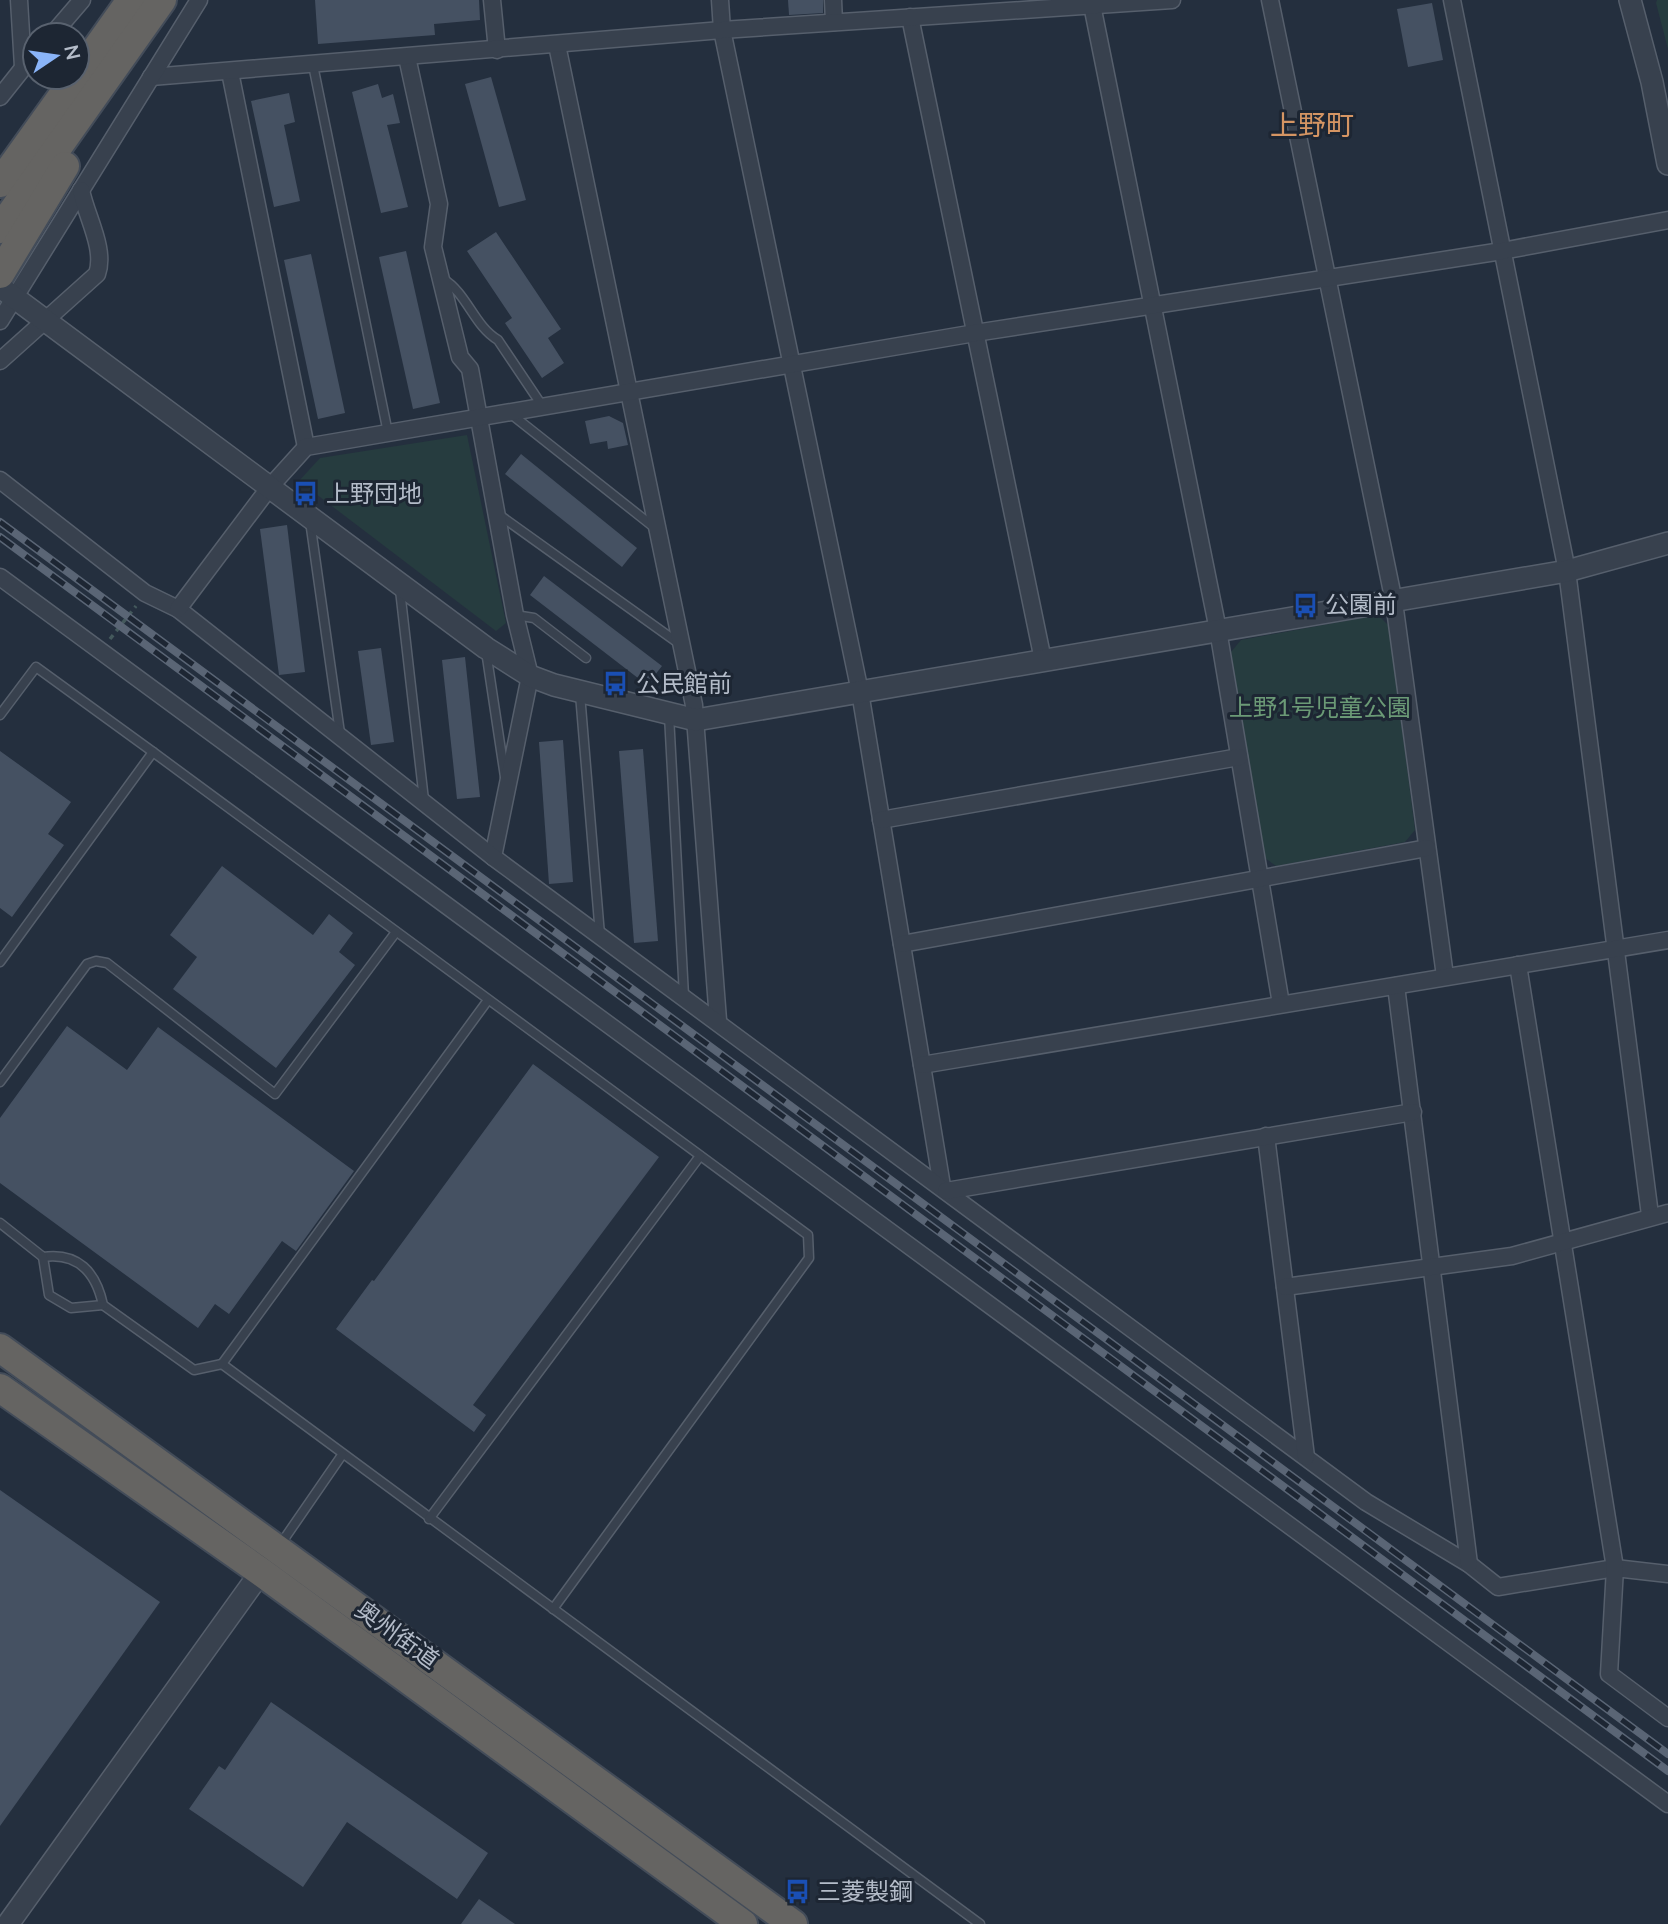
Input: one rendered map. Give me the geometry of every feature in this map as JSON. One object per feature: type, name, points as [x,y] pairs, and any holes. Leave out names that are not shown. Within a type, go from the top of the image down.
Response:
[{"type":"highway","points":[[91,25],[110,0]]},
{"type":"highway","points":[[91,55],[131,0]]},
{"type":"highway","points":[[0,229],[162,0]]},
{"type":"highway","points":[[6,288],[46,200],[130,47]]},
{"type":"highway","points":[[0,151],[43,91]]},
{"type":"highway","points":[[0,183],[65,91]]},
{"type":"highway","name":"奥州街道","points":[[0,1348],[278,1547],[793,1924]]},
{"type":"highway","name":"奥州街道","points":[[0,1388],[261,1572],[743,1924]]},
{"type":"street","points":[[0,97],[13,76],[19,0]]},
{"type":"street","points":[[64,21],[82,0]]},
{"type":"street","points":[[0,321],[6,288],[81,190],[199,0]]},
{"type":"street","points":[[492,0],[497,50]]},
{"type":"street","points":[[720,0],[722,30],[860,692],[942,1186],[946,1191]]},
{"type":"street","points":[[832,0],[834,22]]},
{"type":"street","points":[[151,77],[1049,4],[1092,5],[1172,0]]},
{"type":"street","points":[[1270,0],[1394,602],[1446,976]]},
{"type":"street","points":[[1452,0],[1567,571],[1650,1215]]},
{"type":"street","points":[[1630,0],[1652,82],[1668,164]]},
{"type":"street","points":[[1092,5],[1218,630],[1281,1004]]},
{"type":"street","points":[[910,17],[1043,660]]},
{"type":"street","points":[[557,45],[696,720],[718,1020]]},
{"type":"street","points":[[407,57],[439,204],[433,247],[460,357],[470,369],[515,615],[530,676],[493,857]]},
{"type":"street","points":[[230,72],[306,447]]},
{"type":"street","points":[[0,361],[44,319],[89,283],[101,263],[81,190]]},
{"type":"street","points":[[177,609],[270,488],[306,447],[975,333],[1502,251],[1668,220]]},
{"type":"street","points":[[6,288],[309,518],[486,648],[530,676],[696,720],[1567,571],[1668,543]]},
{"type":"street","points":[[0,480],[145,593],[177,609],[493,857],[718,1020],[1366,1502],[1469,1564],[1498,1587],[1615,1568],[1668,1574]]},
{"type":"street","points":[[0,577],[1668,1804]]},
{"type":"street","points":[[881,820],[1239,757]]},
{"type":"street","points":[[902,944],[1427,848]]},
{"type":"street","points":[[922,1065],[1668,940]]},
{"type":"street","points":[[1518,965],[1615,1568],[1609,1674],[1668,1718]]},
{"type":"street","points":[[1396,986],[1469,1564]]},
{"type":"street","points":[[946,1191],[1413,1112]]},
{"type":"street","points":[[1266,1136],[1306,1457]]},
{"type":"street","points":[[1285,1287],[1512,1256],[1650,1215],[1668,1213]]},
{"type":"street","points":[[8,1924],[278,1547]]},
{"type":"lane","points":[[313,65],[388,433]]},
{"type":"lane","points":[[441,277],[452,284],[488,334],[498,340],[543,407]]},
{"type":"lane","points":[[509,412],[658,531]]},
{"type":"lane","points":[[496,512],[682,646]]},
{"type":"lane","points":[[309,518],[340,737]]},
{"type":"lane","points":[[400,584],[424,803]]},
{"type":"lane","points":[[515,615],[534,618],[586,658]]},
{"type":"lane","points":[[486,648],[507,791]]},
{"type":"lane","points":[[0,715],[36,667],[808,1235],[808,1258],[553,1609]]},
{"type":"lane","points":[[580,691],[600,935]]},
{"type":"lane","points":[[668,712],[684,996]]},
{"type":"lane","points":[[0,962],[153,752]]},
{"type":"lane","points":[[0,1082],[87,964],[96,961],[107,963],[275,1094],[397,932]]},
{"type":"lane","points":[[0,1223],[43,1257],[49,1295],[71,1308],[103,1305],[194,1370],[222,1364],[488,1000]]},
{"type":"lane","points":[[429,1518],[700,1156]]},
{"type":"lane","points":[[43,1257],[61,1255],[83,1265],[99,1286],[103,1305]]},
{"type":"lane","points":[[222,1364],[980,1924]]},
{"type":"lane","points":[[278,1547],[342,1455]]},
{"type":"path","points":[[101,650],[145,593]]},
{"type":"green space","points":[[1657,0],[1668,0],[1668,49],[1656,3]]},
{"type":"green space","points":[[467,435],[506,623],[496,631],[299,481],[320,458]]},
{"type":"green space","name":"上野1号児童公園","points":[[1378,615],[1389,626],[1415,830],[1405,842],[1276,866],[1265,858],[1231,652],[1241,640]]},
{"type":"building","points":[[315,0],[479,0],[480,20],[434,24],[435,35],[318,44]]},
{"type":"building","points":[[788,0],[823,0],[823,13],[789,15]]},
{"type":"building","points":[[1432,3],[1443,60],[1408,67],[1397,9]]},
{"type":"building","points":[[491,77],[526,200],[499,207],[465,84]]},
{"type":"building","points":[[378,84],[382,98],[393,94],[400,123],[387,125],[408,207],[381,213],[352,92]]},
{"type":"building","points":[[289,93],[295,122],[284,125],[300,201],[274,207],[251,101]]},
{"type":"building","points":[[496,232],[561,329],[548,338],[564,363],[542,378],[505,323],[512,318],[467,251]]},
{"type":"building","points":[[406,251],[440,403],[413,409],[379,257]]},
{"type":"building","points":[[311,254],[345,413],[318,419],[284,260]]},
{"type":"building","points":[[609,416],[623,423],[628,445],[608,449],[607,441],[590,444],[585,421]]},
{"type":"building","points":[[521,454],[637,548],[622,567],[505,474]]},
{"type":"building","points":[[287,525],[305,672],[279,675],[260,529]]},
{"type":"building","points":[[544,576],[662,666],[647,685],[530,595]]},
{"type":"building","points":[[381,648],[394,742],[371,745],[358,651]]},
{"type":"building","points":[[465,657],[480,797],[457,799],[442,660]]},
{"type":"building","points":[[563,740],[573,882],[549,884],[539,742]]},
{"type":"building","points":[[643,749],[658,941],[634,943],[619,751]]},
{"type":"building","points":[[0,751],[71,802],[48,834],[64,845],[12,917],[0,908]]},
{"type":"building","points":[[222,866],[313,935],[329,914],[353,933],[339,952],[355,965],[276,1068],[173,989],[197,957],[170,935]]},
{"type":"building","points":[[67,1026],[127,1070],[158,1027],[354,1171],[296,1251],[282,1241],[229,1314],[215,1304],[198,1328],[0,1183],[0,1118]]},
{"type":"building","points":[[533,1064],[659,1157],[473,1405],[486,1415],[474,1432],[336,1329]]},
{"type":"building","points":[[0,1490],[160,1602],[0,1826]]},
{"type":"building","points":[[271,1702],[488,1853],[457,1899],[347,1822],[303,1887],[189,1809],[219,1766],[225,1770]]},
{"type":"building","points":[[479,1899],[515,1924],[461,1924]]},
{"type":"railway","points":[[0,522],[1668,1754]]},
{"type":"railway","points":[[0,537],[1668,1771]]},
{"type":"place","name":"上野団地","points":[[306,494]]},
{"type":"place","name":"公園前","points":[[1305,605]]},
{"type":"place","name":"公民館前","points":[[616,684]]},
{"type":"place","name":"三菱製鋼","points":[[797,1892]]},
{"type":"district","name":"上野町","points":[[1312,125]]}]
